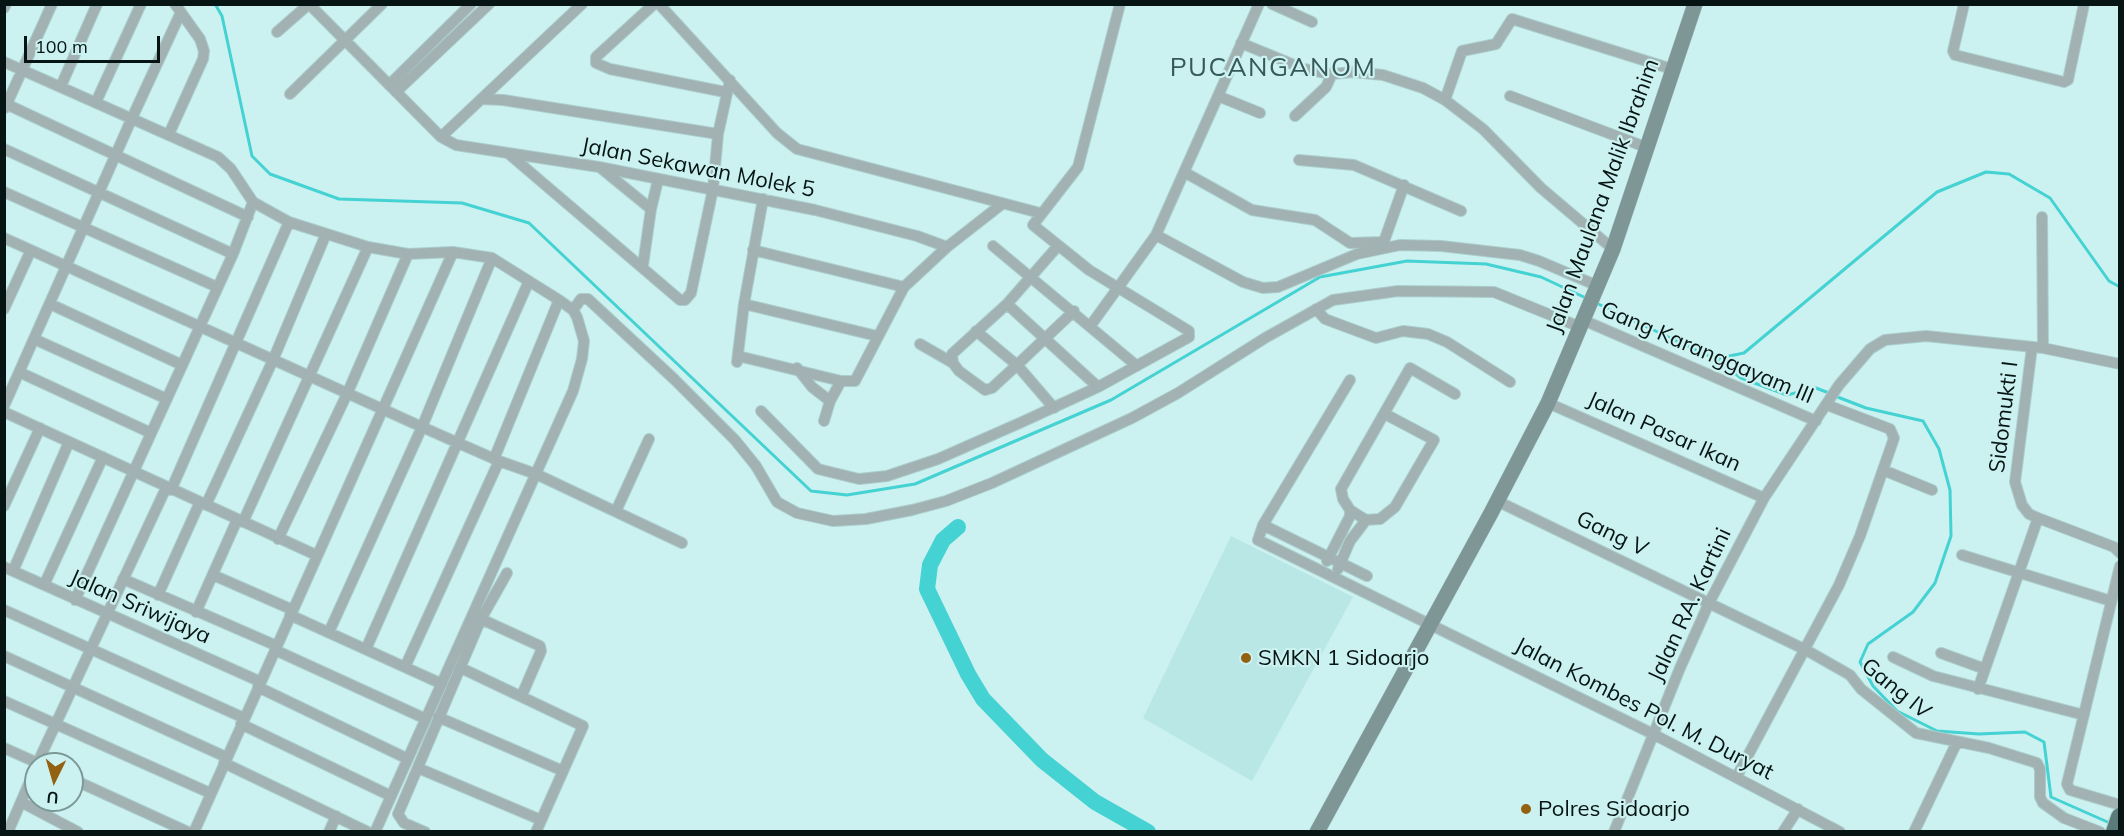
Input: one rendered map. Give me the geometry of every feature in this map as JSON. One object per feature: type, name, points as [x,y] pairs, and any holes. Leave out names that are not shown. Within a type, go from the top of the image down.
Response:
[{"type":"main road","name":"Jalan Maulana Malik Ibrahim","points":[[1317,831],[1548,403],[1613,249],[1675,70],[1695,4]]},
{"type":"street","points":[[52,4],[5,105],[248,217]]},
{"type":"street","points":[[61,86],[97,4]]},
{"type":"street","points":[[96,102],[141,4]]},
{"type":"street","points":[[277,32],[309,4],[441,137],[582,4]]},
{"type":"street","points":[[290,94],[346,42],[382,4]]},
{"type":"street","points":[[392,88],[471,4]]},
{"type":"street","points":[[392,88],[489,4]]},
{"type":"street","points":[[654,4],[596,57],[596,63],[610,69],[725,92]]},
{"type":"street","points":[[659,4],[777,134],[797,149],[1040,213]]},
{"type":"street","points":[[761,411],[818,469],[859,479],[887,476],[938,459],[1054,408],[1190,338],[1190,334],[1057,247],[1033,227],[1040,213],[1078,166],[1119,4]]},
{"type":"street","points":[[1091,326],[1156,235],[1259,4]]},
{"type":"street","points":[[1272,4],[1312,22]]},
{"type":"street","points":[[1964,4],[1953,51],[1955,56],[2064,82],[2068,80],[2084,4]]},
{"type":"street","points":[[4,406],[83,228],[101,193],[178,8]]},
{"type":"street","points":[[169,134],[203,59],[203,45],[178,8]]},
{"type":"street","points":[[1445,100],[1462,51],[1496,44],[1509,20],[1514,18],[1675,70]]},
{"type":"street","points":[[1242,43],[1304,69],[1332,74],[1383,75],[1423,88],[1445,100],[1483,129],[1541,188],[1613,249]]},
{"type":"street","points":[[4,62],[169,134],[226,163],[253,202],[289,222],[368,247],[408,254],[453,252],[492,258],[573,310],[584,341],[582,359],[573,391],[375,831]]},
{"type":"street","points":[[1294,116],[1326,87],[1332,74]]},
{"type":"street","points":[[509,154],[643,265],[680,300],[685,300],[691,293],[713,189],[718,134],[725,92],[730,80]]},
{"type":"street","points":[[497,84],[503,100]]},
{"type":"street","points":[[1218,96],[1260,113]]},
{"type":"street","points":[[1510,96],[1648,148]]},
{"type":"street","points":[[481,99],[503,100],[718,134]]},
{"type":"street","name":"Jalan Sekawan Molek 5","points":[[441,137],[456,145],[599,167],[763,199],[826,213],[947,247]]},
{"type":"street","points":[[4,149],[233,254]]},
{"type":"street","points":[[1299,160],[1354,165],[1461,211]]},
{"type":"street","points":[[599,167],[651,209]]},
{"type":"street","points":[[1184,172],[1252,210],[1315,220],[1350,243],[1441,246],[1520,255],[1539,261],[1598,289]]},
{"type":"street","points":[[643,265],[651,209],[658,180]]},
{"type":"street","points":[[1382,245],[1404,185]]},
{"type":"street","points":[[4,192],[217,287]]},
{"type":"street","points":[[763,199],[744,304],[737,359],[797,368],[841,381],[853,382],[859,378],[877,336],[904,287],[947,247],[1002,204]]},
{"type":"street","points":[[75,600],[233,254],[253,202]]},
{"type":"street","name":"Sidomukti I","points":[[2038,518],[2029,514],[2022,505],[2015,482],[2038,347],[2042,217]]},
{"type":"street","points":[[44,752],[123,579],[237,345],[289,222]]},
{"type":"street","points":[[158,595],[273,360],[326,234]]},
{"type":"street","points":[[1156,235],[1251,285],[1269,288],[1382,245]]},
{"type":"street","points":[[4,238],[347,394],[497,460],[536,474],[682,543]]},
{"type":"street","points":[[993,246],[1074,311],[1137,366]]},
{"type":"street","points":[[196,612],[309,377],[368,247]]},
{"type":"street","points":[[952,363],[952,354],[1007,304],[1057,247]]},
{"type":"street","points":[[4,309],[32,250]]},
{"type":"street","points":[[753,250],[904,287]]},
{"type":"street","points":[[194,831],[453,252]]},
{"type":"street","points":[[278,539],[347,394],[408,254]]},
{"type":"street","points":[[329,632],[422,427],[492,258]]},
{"type":"street","points":[[366,649],[529,280]]},
{"type":"street","name":"Gang Karanggayam III","points":[[573,310],[581,299],[588,299],[674,379],[735,440],[756,466],[777,502],[797,513],[833,521],[866,519],[912,510],[946,501],[992,483],[1132,418],[1334,300],[1398,291],[1494,292],[1583,322],[1816,421]]},
{"type":"street","points":[[405,666],[497,460],[560,300]]},
{"type":"street","points":[[50,304],[182,365]]},
{"type":"street","points":[[744,304],[877,336]]},
{"type":"street","points":[[1007,304],[1098,387]]},
{"type":"street","points":[[1316,309],[1325,319],[1376,338],[1403,331],[1428,334],[1447,342],[1510,382]]},
{"type":"street","points":[[920,344],[952,363],[985,390],[992,388],[1017,366],[1074,311]]},
{"type":"street","points":[[976,332],[1017,366],[1054,408]]},
{"type":"street","name":"Jalan RA. Kartini","points":[[1614,831],[1709,603],[1764,498],[1839,385],[1870,349],[1885,340],[1926,336],[2038,347],[2120,364]]},
{"type":"street","points":[[34,339],[167,399]]},
{"type":"street","points":[[797,368],[812,387],[830,401]]},
{"type":"street","points":[[1385,414],[1434,440],[1395,507],[1380,519],[1365,520],[1350,510],[1343,499],[1341,489],[1410,368],[1455,394]]},
{"type":"street","points":[[19,372],[151,433]]},
{"type":"street","points":[[1350,380],[1263,525],[1367,576]]},
{"type":"street","points":[[824,421],[830,401],[841,381]]},
{"type":"street","points":[[1737,776],[1806,650],[1860,536],[1894,438],[1893,431],[1828,402]]},
{"type":"street","name":"Jalan Pasar Ikan","points":[[1548,403],[1764,498]]},
{"type":"street","points":[[4,412],[316,555]]},
{"type":"street","points":[[4,506],[39,428]]},
{"type":"street","points":[[616,511],[649,440]]},
{"type":"street","points":[[9,569],[69,442]]},
{"type":"street","points":[[44,585],[103,457]]},
{"type":"street","points":[[1883,470],[1932,490]]},
{"type":"street","name":"Gang V","points":[[1497,501],[1709,603]]},
{"type":"street","points":[[1323,570],[1350,516],[1350,510]]},
{"type":"street","points":[[1978,689],[2038,518],[2114,548],[2120,553]]},
{"type":"street","points":[[1334,577],[1350,541],[1365,520]]},
{"type":"street","name":"Jalan Kombes Pol. M. Duryat","points":[[1263,525],[1258,540],[1653,734],[1840,831]]},
{"type":"street","points":[[1962,555],[2111,601]]},
{"type":"street","points":[[2120,566],[2067,788],[2120,805]]},
{"type":"street","name":"Jalan Sriwijaya","points":[[9,569],[260,684],[408,759]]},
{"type":"street","points":[[425,831],[404,823],[398,814],[481,619],[507,573]]},
{"type":"street","points":[[213,575],[442,684]]},
{"type":"street","points":[[123,579],[426,719]]},
{"type":"street","name":"Gang IV","points":[[1709,603],[1806,650],[1850,675],[1861,689],[1911,730],[1929,738],[1957,741],[2037,763],[2040,769],[2040,797],[2043,803],[2064,818],[2113,827]]},
{"type":"street","points":[[4,610],[243,721],[391,796]]},
{"type":"street","points":[[481,619],[540,646],[541,651],[522,696]]},
{"type":"street","points":[[1941,653],[1985,669]]},
{"type":"street","points":[[4,656],[225,760],[368,831]]},
{"type":"street","points":[[1893,657],[1933,676],[2084,715]]},
{"type":"street","points":[[461,668],[583,726],[536,831]]},
{"type":"street","points":[[4,701],[210,793]]},
{"type":"street","points":[[438,717],[563,771]]},
{"type":"street","points":[[1914,831],[1957,741]]},
{"type":"street","points":[[4,748],[24,757]]},
{"type":"street","points":[[417,768],[541,820]]},
{"type":"street","points":[[84,783],[188,831]]},
{"type":"street","points":[[8,831],[24,795]]},
{"type":"street","points":[[21,802],[78,831]]},
{"type":"street","points":[[1783,831],[1798,809]]},
{"type":"street","points":[[329,831],[336,816]]},
{"type":"shaded area","name":"SMKN 1 Sidoarjo","points":[[1231,536],[1353,597],[1252,781],[1143,718]]},
{"type":"waterway","points":[[215,4],[222,16],[252,156],[270,174],[339,199],[462,203],[529,223],[811,491],[847,495],[915,484],[1111,400],[1320,277],[1407,261],[1486,264],[1541,277],[1586,298]]},
{"type":"waterway","points":[[1594,302],[1715,359],[1744,353],[1937,192],[1986,172],[2009,174],[2050,198],[2109,281],[2120,287]]},
{"type":"waterway","points":[[1715,359],[1741,378],[1787,395],[1816,388],[1829,393]]},
{"type":"waterway","points":[[1835,396],[1866,408],[1923,421],[1939,449],[1950,490],[1951,536],[1935,583],[1913,612],[1868,644],[1860,662],[1873,686],[1897,711],[1937,731],[1979,734],[2025,732],[2044,742],[2051,797],[2112,824]]},
{"type":"waterway","points":[[958,527],[943,540],[930,565],[927,589],[968,674],[983,699],[1042,760],[1095,802],[1148,832]]},
{"type":"place","name":"SMKN 1 Sidoarjo","points":[[1246,658]]},
{"type":"place","name":"Polres Sidoarjo","points":[[1526,809]]},
{"type":"district","name":"PUCANGANOM","points":[[1273,68]]}]
